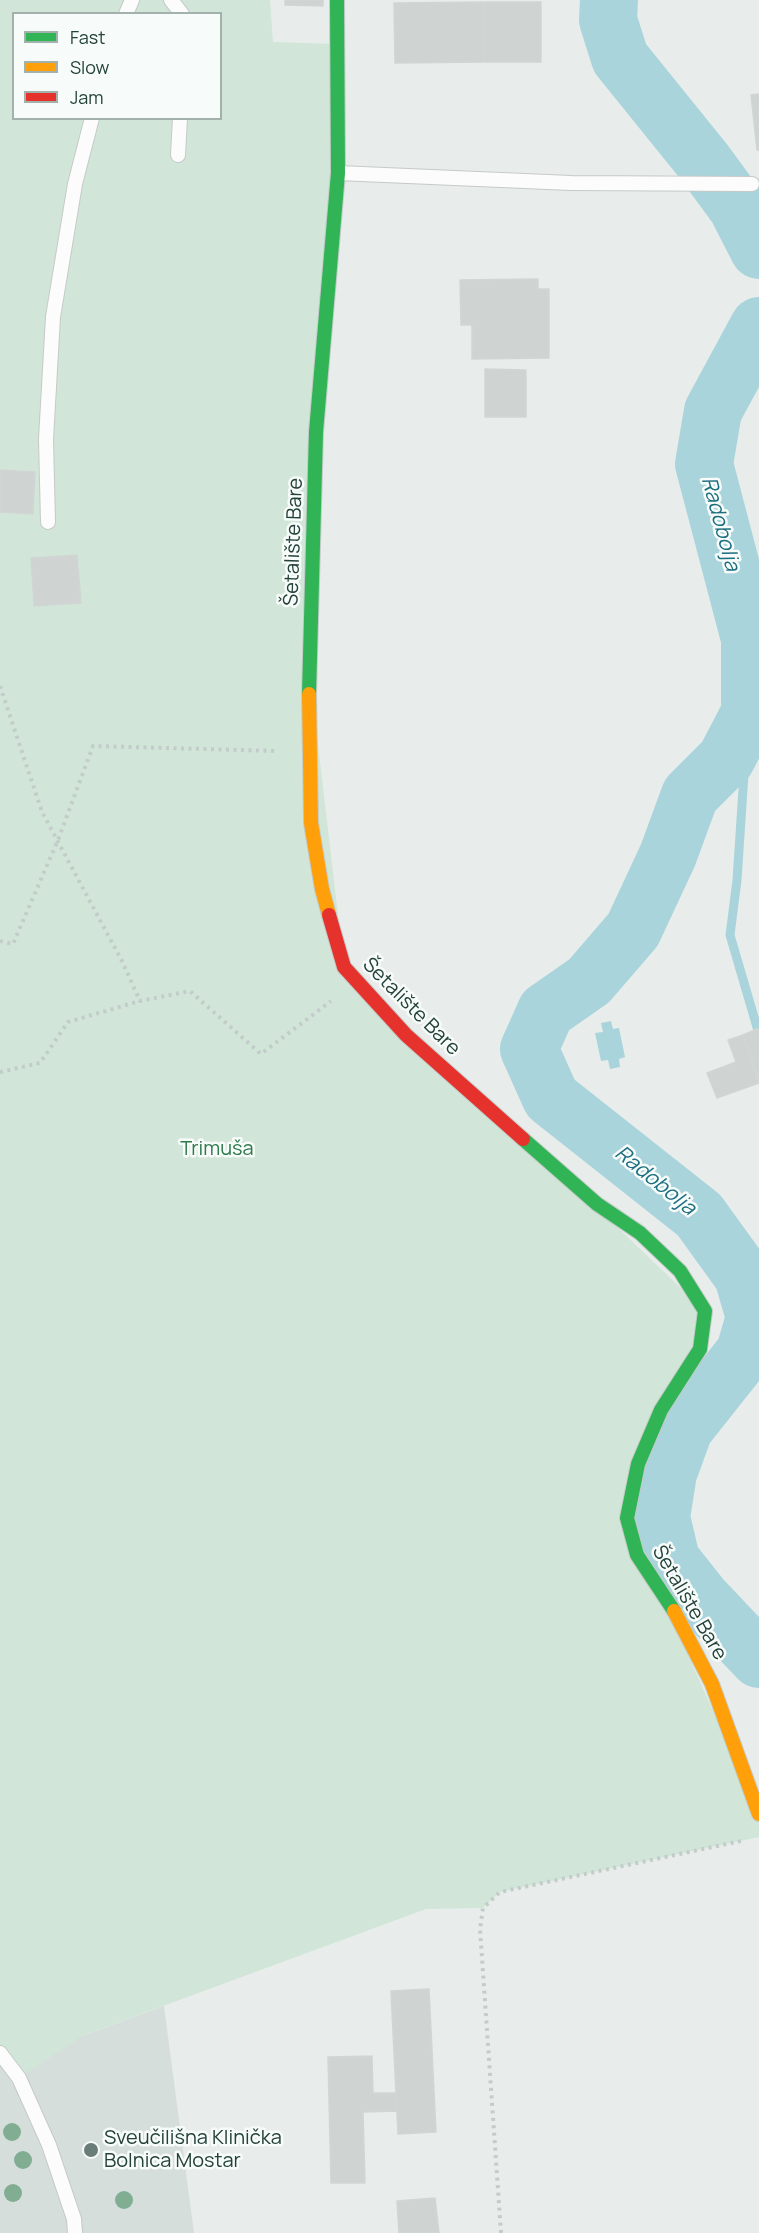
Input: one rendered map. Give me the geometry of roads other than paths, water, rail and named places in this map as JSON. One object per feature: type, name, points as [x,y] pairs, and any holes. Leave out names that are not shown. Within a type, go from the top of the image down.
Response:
[{"type":"street","name":"Šetalište Bare","points":[[337,0],[338,173],[316,432],[314,560],[308,658],[311,823],[322,889],[344,966],[361,986],[406,1035],[597,1204],[639,1233],[680,1271],[705,1311],[700,1349],[662,1410],[638,1464],[627,1518],[637,1555],[676,1613],[712,1684],[759,1814]]},
{"type":"lane","points":[[171,0],[180,12]]},
{"type":"lane","points":[[48,522],[46,438],[53,317],[75,184],[91,120]]},
{"type":"lane","points":[[178,154],[180,120]]},
{"type":"lane","points":[[338,173],[675,184],[752,184]]},
{"type":"lane","points":[[0,2053],[19,2078],[49,2145],[74,2219],[75,2233]]},
{"type":"water","points":[[611,1021],[613,1029],[619,1028],[625,1057],[619,1059],[620,1067],[610,1069],[608,1060],[601,1061],[595,1033],[603,1032],[601,1023]]},
{"type":"waterway","name":"Radobolja","points":[[609,0],[608,20],[620,58],[704,162],[737,207],[759,250]]},
{"type":"waterway","name":"Radobolja","points":[[759,326],[713,411],[704,464],[750,639],[750,713],[726,759],[690,795],[668,855],[633,930],[589,981],[546,1011],[529,1049],[551,1098],[699,1215],[743,1276],[755,1317],[745,1352],[684,1429],[668,1473],[661,1517],[671,1560],[702,1599],[759,1659]]},
{"type":"waterway","name":"Radobolja","points":[[740,731],[744,774],[737,880],[730,935],[759,1034]]},
{"type":"place","name":"Sveučilišna Klinička Bolnica Mostar","points":[[91,2150]]},
{"type":"park label","name":"Trimuša","points":[[217,1149]]}]
